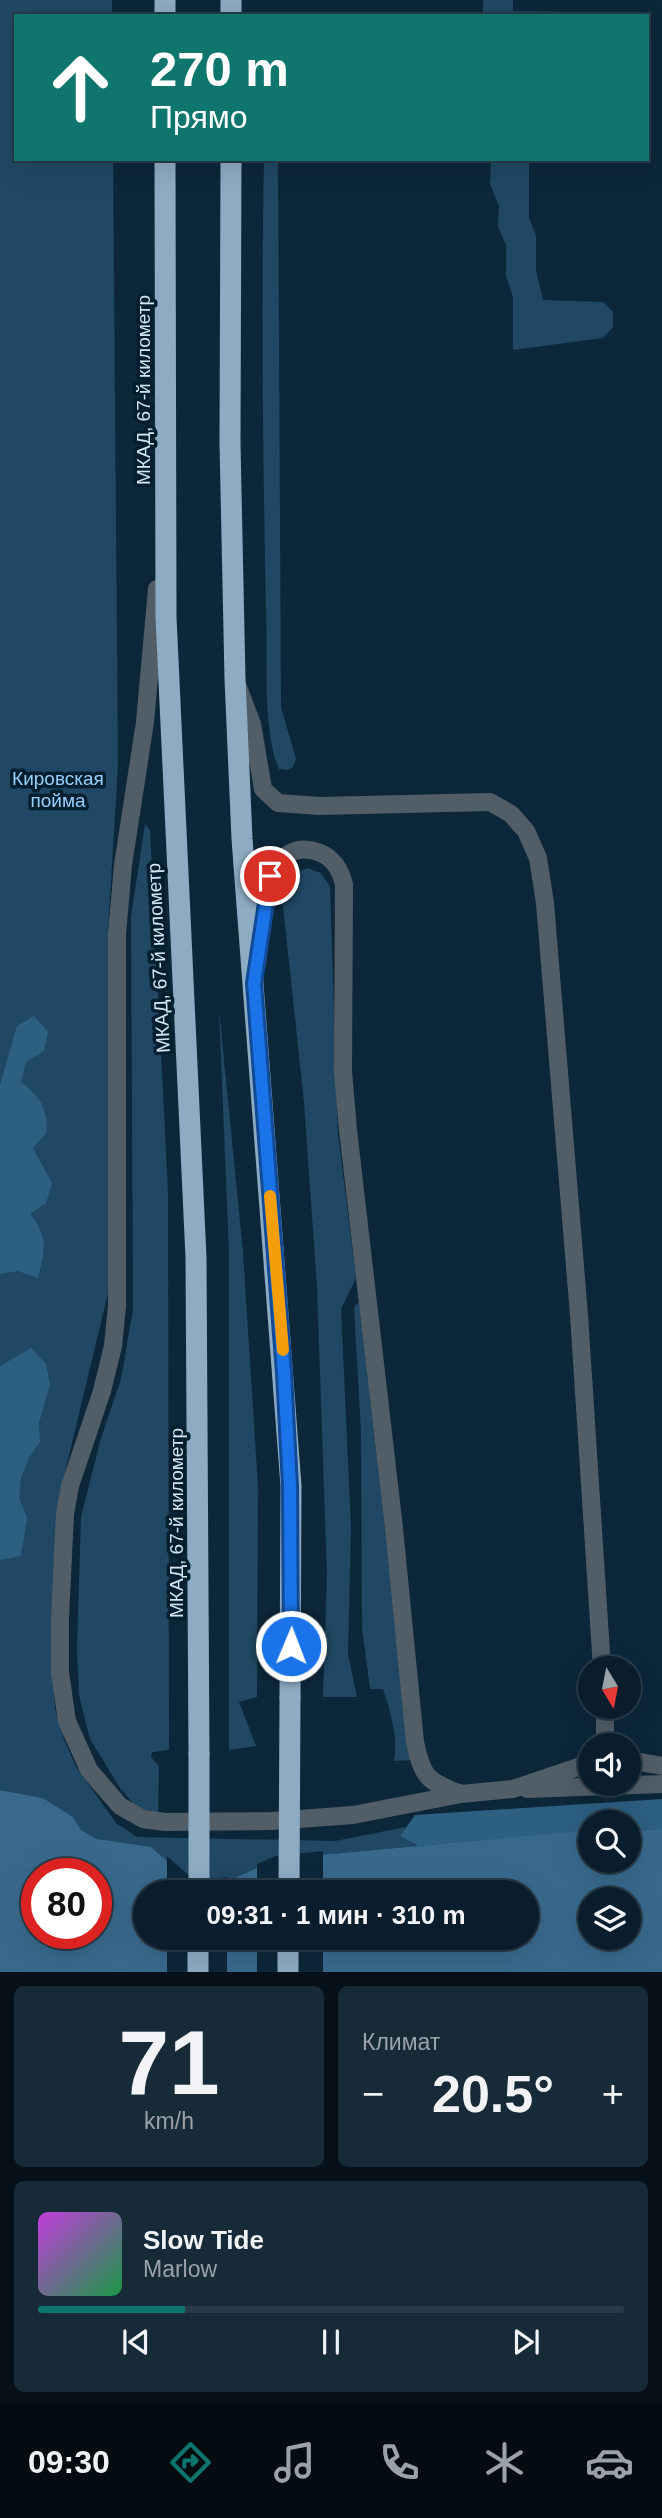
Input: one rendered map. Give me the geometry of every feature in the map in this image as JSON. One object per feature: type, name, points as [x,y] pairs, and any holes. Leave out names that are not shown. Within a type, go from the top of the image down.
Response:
[{"type":"highway","name":"МКАД, 67-й километр","points":[[165,161],[170,727],[196,1257],[198,1880]]},
{"type":"highway","points":[[231,161],[230,443],[235,679],[242,839],[290,1473],[289,1880]]},
{"type":"highway","points":[[198,1950],[198,1972]]},
{"type":"highway","points":[[288,1950],[288,1972]]},
{"type":"street","points":[[166,470],[151,667],[123,865],[117,934],[117,1306],[110,1357],[81,1446],[65,1514],[60,1618],[64,1708],[72,1735],[89,1770],[120,1806],[143,1819],[165,1822],[272,1821],[353,1815],[461,1794],[513,1789],[662,1784]]},
{"type":"street","points":[[235,679],[253,724],[259,777],[269,798],[289,805],[320,806],[490,802],[511,814],[526,831],[538,858],[545,902],[558,1091],[568,1183],[602,1656]]},
{"type":"street","points":[[254,983],[273,869],[289,853],[303,850],[329,858],[341,875],[344,885],[343,1071],[415,1742],[424,1773],[434,1783],[461,1794]]},
{"type":"street","points":[[641,1762],[662,1766]]},
{"type":"street","points":[[513,1789],[578,1767]]},
{"type":"green space","name":"Кировская пойма","points":[[0,0],[112,0],[112,14],[14,14],[14,161],[113,161],[118,765],[108,931],[112,1223],[109,1289],[60,1493],[51,1616],[55,1709],[75,1765],[116,1823],[137,1837],[335,1841],[406,1827],[400,1836],[418,1846],[276,1859],[230,1880],[185,1880],[120,1844],[97,1839],[81,1830],[73,1817],[43,1798],[0,1790]]},
{"type":"green space","points":[[483,0],[513,0],[513,11],[567,12],[567,14],[483,14]]},
{"type":"green space","points":[[264,161],[278,161],[281,707],[296,759],[293,767],[287,770],[279,769],[268,714]]},
{"type":"green space","points":[[491,161],[529,161],[529,218],[536,236],[536,270],[543,300],[603,302],[613,312],[613,327],[603,338],[513,350],[513,297],[506,276],[506,245],[498,227],[499,206],[490,184]]},
{"type":"green space","points":[[145,824],[150,830],[168,1193],[169,1750],[152,1752],[151,1757],[159,1766],[158,1814],[136,1807],[120,1788],[90,1739],[79,1695],[77,1649],[81,1517],[101,1438],[121,1379],[133,1309],[131,917]]},
{"type":"green space","points":[[307,868],[321,873],[330,887],[338,1134],[356,1278],[341,1309],[351,1526],[348,1654],[357,1697],[323,1697],[327,1575],[317,1287],[304,1102],[283,906],[289,883],[296,874]]},
{"type":"green space","points":[[219,1009],[243,1252],[258,1487],[257,1697],[239,1702],[256,1746],[229,1750],[229,1252]]},
{"type":"green space","points":[[359,1302],[412,1760],[394,1761],[395,1742],[391,1716],[383,1689],[370,1689],[362,1628],[361,1432],[354,1307]]},
{"type":"shaded area","points":[[34,1016],[48,1032],[44,1051],[26,1062],[21,1082],[38,1098],[44,1109],[47,1132],[33,1148],[52,1183],[46,1203],[30,1214],[40,1230],[44,1244],[38,1278],[18,1271],[0,1274],[0,1085],[17,1026]]},
{"type":"shaded area","points":[[31,1348],[46,1364],[50,1384],[39,1423],[40,1442],[29,1458],[21,1478],[19,1498],[27,1517],[21,1556],[0,1560],[0,1366]]},
{"type":"shaded area","points":[[0,1790],[43,1798],[73,1817],[81,1830],[97,1839],[151,1847],[188,1880],[133,1880],[133,1950],[539,1950],[539,1880],[230,1880],[276,1859],[578,1832],[578,1873],[641,1873],[641,1830],[662,1829],[662,1972],[0,1972]]},
{"type":"shaded area","points":[[662,1799],[662,1829],[641,1830],[641,1810],[578,1810],[578,1832],[418,1846],[400,1836],[415,1815]]},
{"type":"pier","points":[[323,1851],[323,1880],[257,1880],[257,1864],[275,1856]]},
{"type":"pier","points":[[167,1856],[194,1880],[167,1880]]},
{"type":"pier","points":[[227,1877],[227,1880],[203,1880]]},
{"type":"pier","points":[[167,1950],[227,1950],[227,1972],[167,1972]]},
{"type":"pier","points":[[257,1950],[323,1950],[323,1972],[257,1972]]},
{"type":"slow traffic","points":[[270,1196],[283,1350]]},
{"type":"route","points":[[270,876],[254,983],[284,1373],[290,1486],[291,1646]]}]
